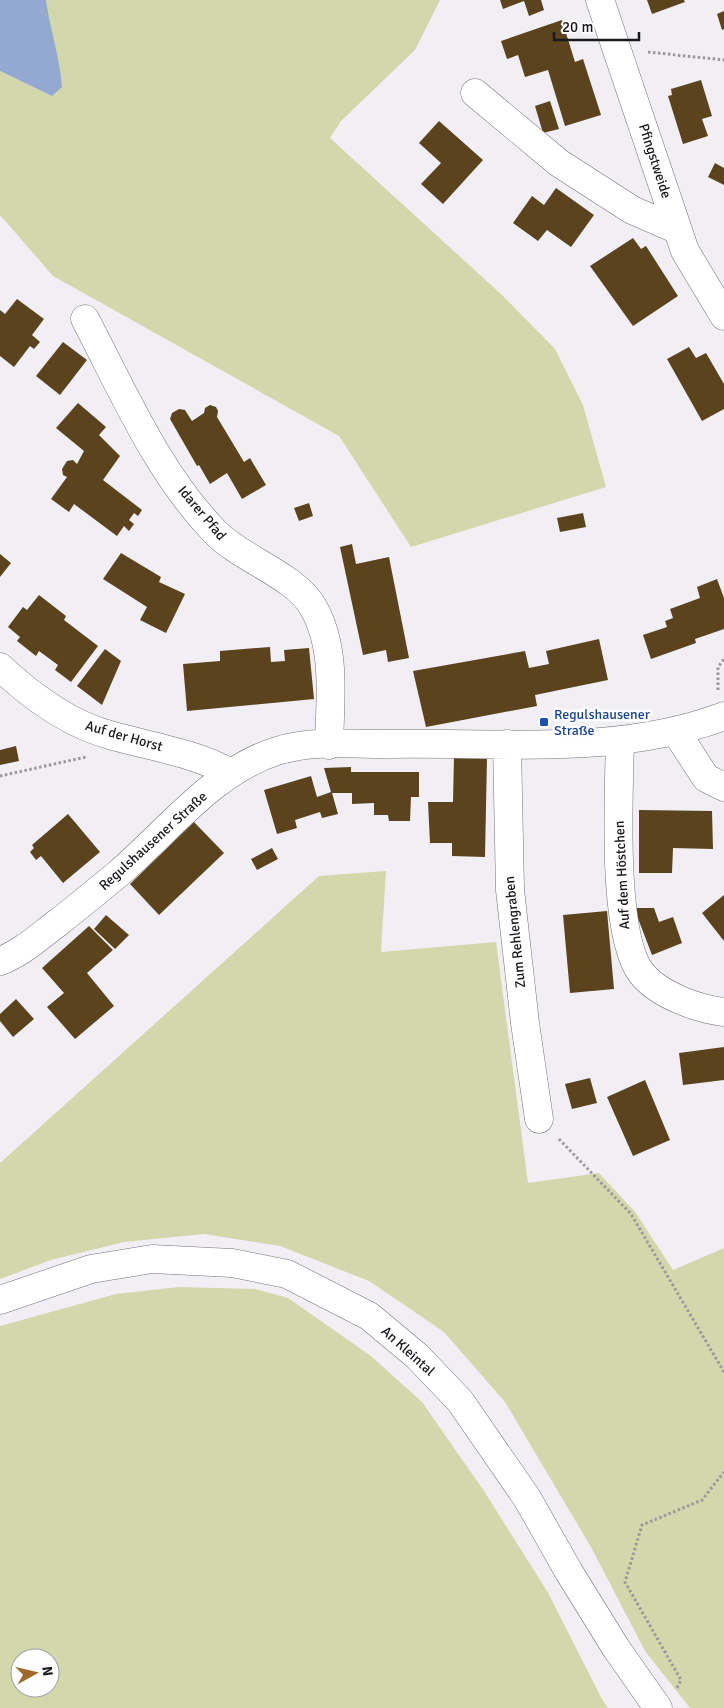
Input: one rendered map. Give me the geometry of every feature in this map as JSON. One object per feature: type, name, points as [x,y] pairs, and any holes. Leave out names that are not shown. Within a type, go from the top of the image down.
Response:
[{"type":"street","name":"Pfingstweide","points":[[600,0],[618,48],[678,230],[692,265],[724,316]]},
{"type":"street","points":[[475,93],[559,164],[632,210],[678,230]]},
{"type":"street","name":"Idarer Pfad","points":[[85,319],[153,448],[200,515],[228,545],[278,574],[313,606],[329,651],[330,745]]},
{"type":"street","name":"Auf der Horst","points":[[0,667],[18,684],[80,724],[109,735],[208,760],[231,772]]},
{"type":"street","name":"Regulshausener Straße","points":[[0,961],[38,938],[119,873],[231,772],[253,759],[279,750],[330,745],[507,744],[620,740],[676,732],[724,716]]},
{"type":"street","points":[[676,732],[706,778],[724,787]]},
{"type":"street","name":"Auf dem Höstchen","points":[[620,740],[619,850],[624,930],[630,953],[642,974],[660,988],[686,1002],[724,1012]]},
{"type":"street","name":"Zum Rehlengraben","points":[[507,744],[510,890],[525,1023],[540,1119]]},
{"type":"street","name":"An Kleintal","points":[[0,1300],[91,1270],[152,1259],[232,1263],[287,1274],[368,1316],[417,1356],[460,1401],[527,1498],[616,1648],[666,1701]]},
{"type":"path","points":[[618,48],[724,60]]},
{"type":"path","points":[[0,776],[81,759],[97,753],[109,735]]},
{"type":"path","points":[[540,1119],[631,1214],[724,1372]]},
{"type":"path","points":[[666,1701],[681,1680],[625,1582],[642,1525],[702,1500],[724,1472]]},
{"type":"green space","points":[[46,0],[440,0],[415,50],[341,121],[330,138],[502,295],[555,349],[583,405],[606,487],[411,547],[339,436],[53,276],[0,215],[0,71],[52,96]]},
{"type":"green space","points":[[386,871],[381,952],[496,942],[528,1183],[599,1173],[636,1213],[673,1270],[724,1248],[724,1708],[690,1708],[645,1651],[591,1547],[505,1402],[444,1332],[369,1281],[280,1246],[204,1234],[124,1242],[51,1260],[0,1279],[0,1163],[319,876]]},
{"type":"green space","points":[[179,1287],[255,1289],[288,1298],[371,1356],[422,1402],[484,1491],[547,1591],[608,1708],[0,1708],[0,1326],[116,1294]]},
{"type":"water","points":[[0,0],[46,0],[62,87],[52,96],[0,71]]},
{"type":"building","points":[[500,0],[541,0],[544,10],[529,16],[524,1],[503,9]]},
{"type":"building","points":[[647,0],[684,0],[685,2],[652,14]]},
{"type":"building","points":[[724,11],[724,29],[722,30],[717,14]]},
{"type":"building","points":[[562,20],[575,62],[583,59],[601,115],[565,126],[548,70],[525,77],[518,55],[507,59],[501,41]]},
{"type":"building","points":[[701,80],[712,116],[702,119],[708,136],[683,144],[668,96],[672,95],[671,89]]},
{"type":"building","points":[[550,101],[559,129],[543,133],[535,106]]},
{"type":"building","points":[[439,121],[483,160],[443,204],[421,184],[441,163],[419,143]]},
{"type":"building","points":[[715,163],[724,168],[724,185],[708,177]]},
{"type":"building","points":[[556,188],[594,215],[571,247],[547,230],[538,241],[513,223],[532,196],[544,205]]},
{"type":"building","points":[[633,238],[641,249],[646,246],[678,296],[633,326],[590,266]]},
{"type":"building","points":[[17,299],[44,319],[32,335],[40,342],[34,349],[30,346],[14,367],[0,356],[0,310],[5,314]]},
{"type":"building","points":[[63,342],[87,360],[60,395],[36,376]]},
{"type":"building","points":[[689,347],[696,358],[706,353],[724,384],[724,409],[702,421],[667,359]]},
{"type":"building","points":[[78,403],[106,427],[99,435],[120,456],[103,480],[142,510],[138,516],[134,513],[129,520],[134,524],[129,531],[124,526],[117,536],[74,504],[69,512],[51,499],[67,477],[63,475],[62,469],[67,461],[73,460],[77,464],[84,451],[56,428]]},
{"type":"building","points":[[210,405],[216,407],[218,411],[217,417],[244,462],[250,458],[266,485],[242,499],[227,473],[210,484],[199,465],[197,466],[170,419],[172,413],[179,409],[185,410],[192,421],[204,413],[205,408]]},
{"type":"building","points":[[309,503],[313,516],[299,521],[294,508]]},
{"type":"building","points":[[583,513],[586,527],[560,532],[557,518]]},
{"type":"building","points":[[352,544],[356,564],[389,557],[409,658],[388,662],[386,650],[363,655],[340,547]]},
{"type":"building","points":[[121,553],[161,577],[159,582],[185,594],[166,633],[140,620],[147,607],[103,579]]},
{"type":"building","points":[[0,554],[11,563],[0,577]]},
{"type":"building","points":[[717,579],[724,598],[724,629],[695,639],[696,643],[651,659],[643,635],[667,627],[665,621],[673,618],[670,609],[700,598],[697,587]]},
{"type":"building","points":[[39,595],[66,616],[64,620],[98,646],[71,682],[55,670],[58,665],[39,651],[36,656],[17,641],[20,637],[8,627],[23,607],[27,610]]},
{"type":"building","points":[[599,639],[608,680],[535,695],[537,706],[426,727],[413,671],[525,651],[529,668],[549,664],[546,651]]},
{"type":"building","points":[[270,647],[271,662],[285,661],[284,650],[309,648],[314,699],[187,711],[183,664],[220,661],[220,651]]},
{"type":"building","points":[[105,649],[121,661],[102,705],[77,686]]},
{"type":"building","points":[[16,746],[19,761],[0,765],[0,750]]},
{"type":"building","points":[[454,757],[487,757],[485,857],[452,856],[452,843],[430,843],[428,802],[453,802]]},
{"type":"building","points":[[351,767],[351,772],[419,772],[419,797],[411,797],[410,821],[389,821],[388,815],[374,815],[374,803],[352,804],[352,793],[332,793],[338,814],[322,818],[320,812],[295,820],[297,828],[277,834],[264,790],[311,776],[317,797],[331,792],[324,768]]},
{"type":"building","points":[[639,810],[712,811],[713,849],[673,848],[672,873],[639,873]]},
{"type":"building","points":[[68,814],[100,852],[63,883],[41,856],[36,860],[30,852],[34,848],[32,845]]},
{"type":"building","points":[[194,822],[224,853],[159,915],[130,884]]},
{"type":"building","points":[[272,848],[278,859],[257,870],[251,859]]},
{"type":"building","points":[[724,895],[724,941],[702,913]]},
{"type":"building","points":[[634,908],[654,908],[659,922],[673,917],[682,943],[652,955]]},
{"type":"building","points":[[607,911],[614,989],[570,993],[563,915]]},
{"type":"building","points":[[106,915],[129,935],[115,949],[94,929]]},
{"type":"building","points":[[89,926],[113,950],[87,973],[114,1006],[75,1039],[47,1007],[64,993],[42,968]]},
{"type":"building","points":[[16,999],[34,1019],[13,1037],[0,1021],[0,1014]]},
{"type":"building","points":[[724,1047],[724,1080],[683,1085],[679,1053]]},
{"type":"building","points":[[590,1078],[597,1103],[572,1109],[565,1084]]},
{"type":"building","points":[[645,1080],[670,1140],[633,1156],[607,1097]]},
{"type":"place","name":"Regulshausener Straße","points":[[544,722]]}]
